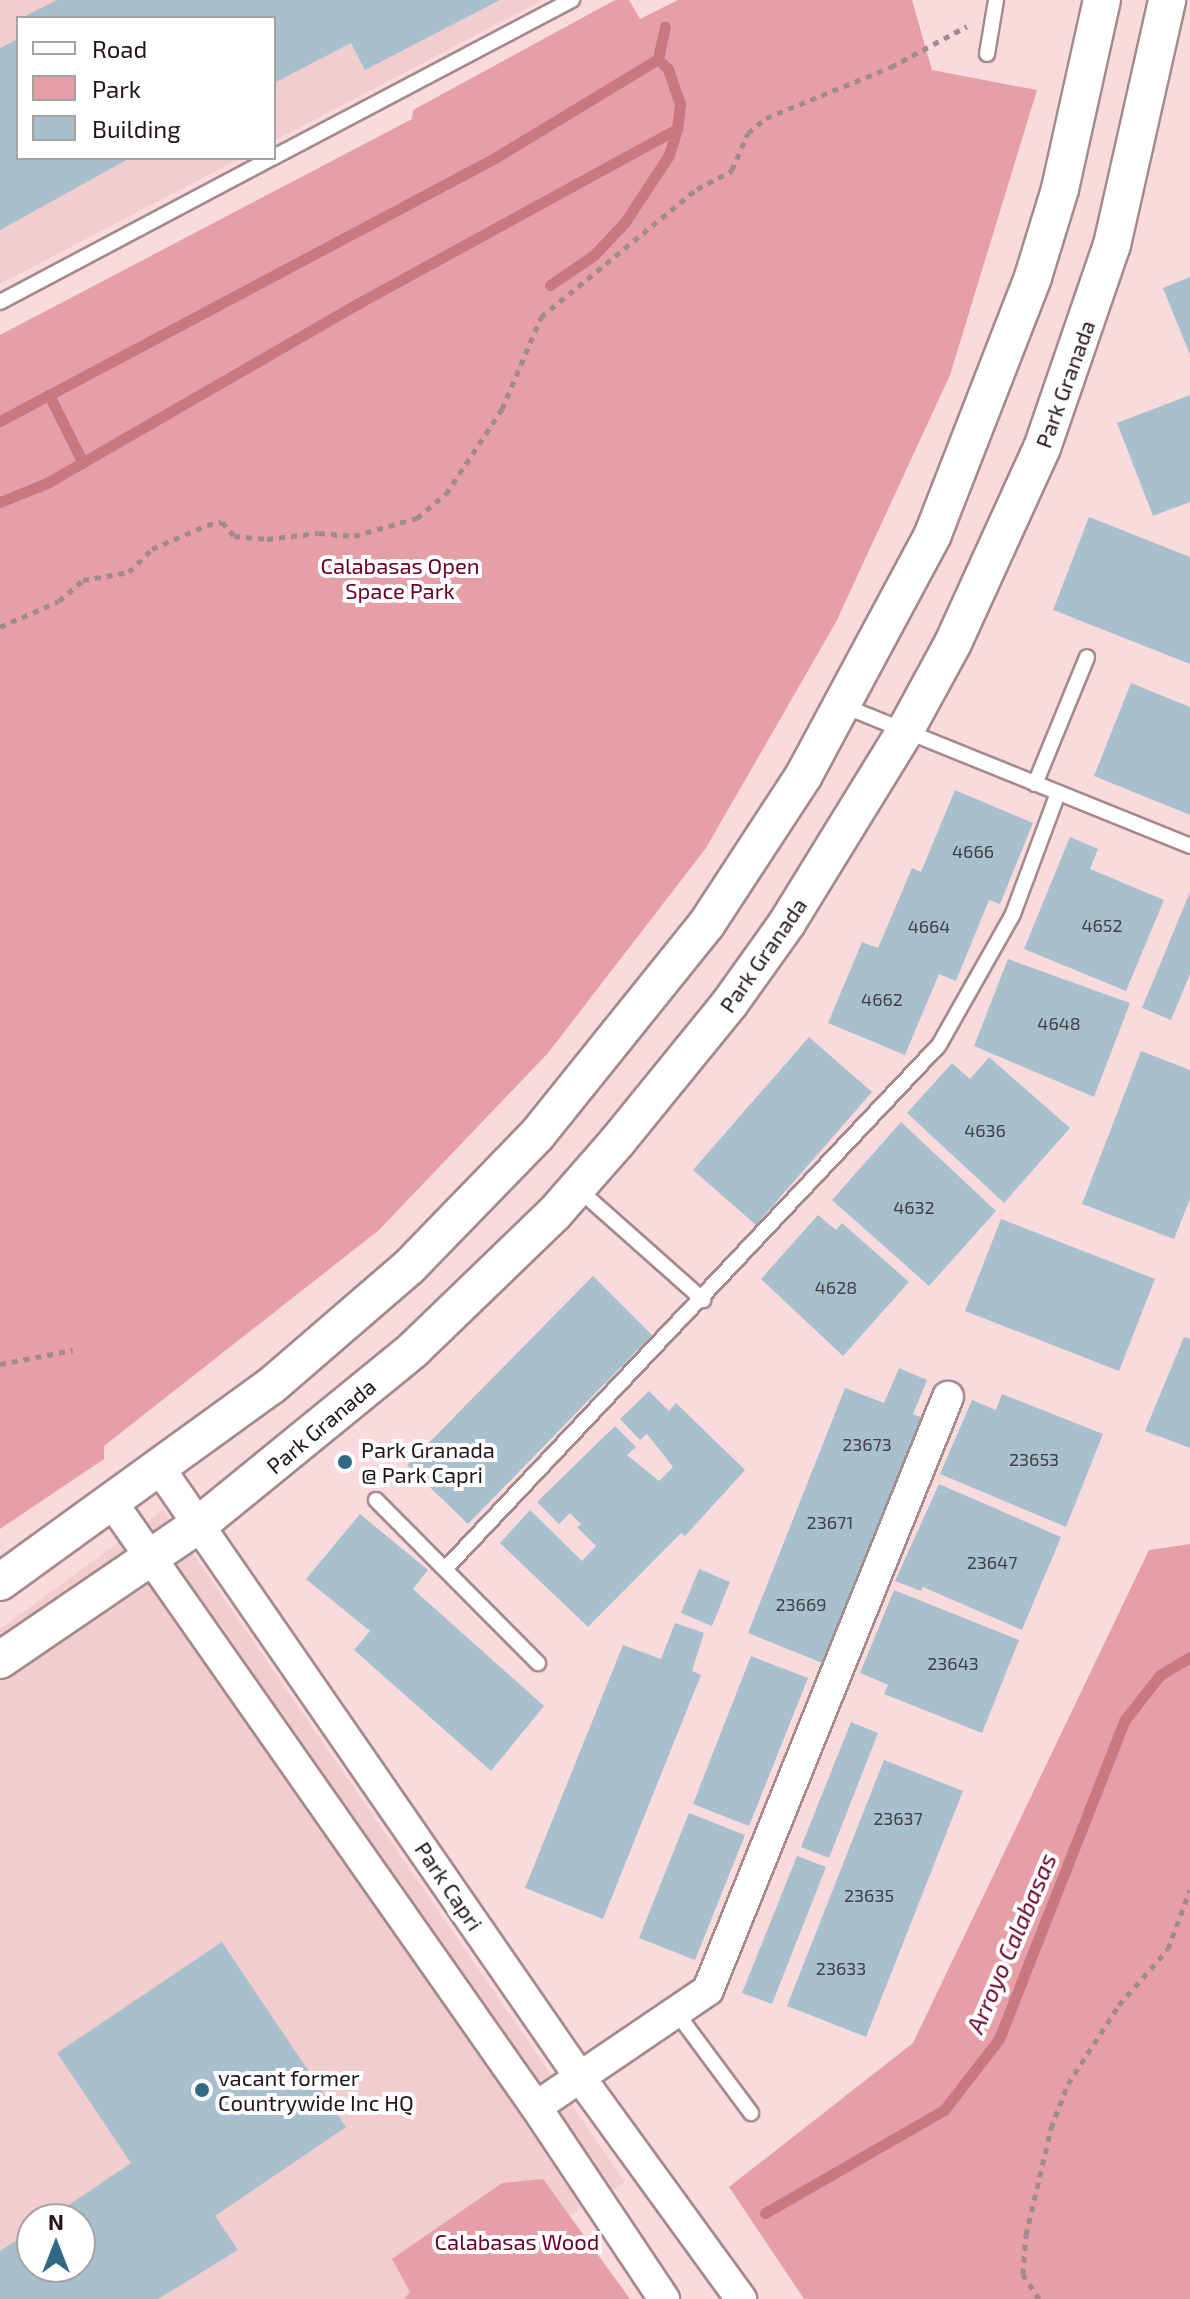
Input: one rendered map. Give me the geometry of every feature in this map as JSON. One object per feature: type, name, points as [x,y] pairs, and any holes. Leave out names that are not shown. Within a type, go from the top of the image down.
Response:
[{"type":"street","points":[[0,1582],[271,1386],[409,1267],[537,1135],[706,925],[844,706],[933,534],[1033,277],[1060,189],[1102,0]]},
{"type":"street","name":"Park Granada","points":[[0,1660],[201,1523],[414,1349],[576,1188],[730,1003],[847,831],[904,733],[953,643],[1036,462],[1080,345],[1112,245],[1167,0]]},
{"type":"street","points":[[536,2107],[708,1990],[948,1397]]},
{"type":"street","name":"Park Capri","points":[[160,1469],[201,1523],[579,2076],[741,2299]]},
{"type":"street","points":[[111,1501],[536,2107],[664,2299]]},
{"type":"lane","points":[[276,156],[572,0]]},
{"type":"lane","points":[[987,54],[996,0]]},
{"type":"lane","points":[[0,302],[269,160]]},
{"type":"lane","points":[[1035,784],[1087,657]]},
{"type":"lane","points":[[844,706],[904,733],[1190,846]]},
{"type":"lane","points":[[447,1567],[703,1300],[939,1045],[1013,914],[1058,793]]},
{"type":"lane","points":[[576,1188],[703,1300]]},
{"type":"lane","points":[[376,1500],[447,1567],[538,1663]]},
{"type":"lane","points":[[676,2012],[751,2113]]},
{"type":"path","points":[[0,627],[59,601],[83,580],[129,572],[152,549],[207,525],[222,522],[234,536],[267,539],[319,533],[354,536],[417,518],[446,494],[502,409],[541,317],[697,189],[732,170],[748,133],[794,104],[891,67],[961,27],[992,20]]},
{"type":"path","points":[[0,1364],[73,1350]]},
{"type":"path","points":[[1039,2299],[1023,2274],[1026,2235],[1051,2128],[1068,2084],[1119,2005],[1168,1949],[1190,1890]]},
{"type":"shaded area","points":[[0,0],[543,0],[276,140],[276,16],[16,16],[16,160],[237,160],[0,284]]},
{"type":"shaded area","points":[[163,1510],[625,2182],[432,2299],[0,2299],[0,1629]]},
{"type":"green space","name":"Calabasas Open Space Park","points":[[615,0],[629,0],[640,19],[678,0],[912,0],[932,70],[1037,90],[950,375],[836,622],[706,848],[548,1053],[379,1230],[104,1446],[104,1459],[0,1529],[0,335],[412,119],[413,110]]},
{"type":"green space","points":[[1190,1544],[1190,2299],[804,2299],[729,2187],[913,2043],[1149,1550]]},
{"type":"green space","name":"Calabasas Wood","points":[[543,2179],[630,2299],[404,2299],[410,2292],[392,2259],[502,2183]]},
{"type":"building","points":[[57,0],[500,0],[365,70],[351,43],[276,82],[276,16],[25,16]]},
{"type":"building","points":[[16,40],[16,160],[126,160],[0,230],[0,48]]},
{"type":"building","points":[[1190,277],[1190,355],[1163,288]]},
{"type":"building","points":[[1190,395],[1190,502],[1153,516],[1117,423]]},
{"type":"building","points":[[1089,517],[1190,557],[1190,664],[1053,610]]},
{"type":"building","points":[[1131,683],[1190,707],[1190,815],[1094,776]]},
{"type":"building","points":[[955,790],[1033,823],[1000,904],[989,900],[956,981],[939,974],[905,1055],[828,1023],[862,942],[878,948],[912,868],[921,872]]},
{"type":"building","points":[[1070,837],[1098,849],[1090,869],[1164,900],[1126,991],[1024,949]]},
{"type":"building","points":[[1190,892],[1190,974],[1171,1020],[1142,1008]]},
{"type":"building","points":[[1008,959],[1130,1003],[1094,1097],[974,1046]]},
{"type":"building","points":[[809,1037],[872,1092],[756,1225],[693,1170]]},
{"type":"building","points":[[1141,1051],[1190,1070],[1190,1199],[1174,1239],[1082,1204]]},
{"type":"building","points":[[989,1057],[1070,1128],[1004,1203],[907,1113],[952,1063],[970,1079]]},
{"type":"building","points":[[901,1122],[996,1211],[929,1286],[832,1200]]},
{"type":"building","points":[[818,1215],[836,1230],[842,1223],[909,1282],[843,1356],[761,1279]]},
{"type":"building","points":[[1001,1219],[1155,1279],[1119,1371],[965,1311]]},
{"type":"building","points":[[593,1276],[652,1335],[468,1524],[407,1465]]},
{"type":"building","points":[[1184,1337],[1190,1339],[1190,1448],[1145,1431]]},
{"type":"building","points":[[899,1368],[927,1380],[913,1414],[923,1418],[827,1665],[748,1633],[845,1388],[884,1403]]},
{"type":"building","points":[[649,1391],[669,1411],[676,1403],[745,1470],[685,1536],[681,1533],[588,1627],[500,1543],[530,1510],[582,1561],[596,1546],[577,1527],[581,1524],[570,1513],[559,1524],[537,1502],[615,1426],[636,1447],[627,1455],[659,1481],[673,1467],[647,1434],[640,1440],[620,1419]]},
{"type":"building","points":[[1002,1394],[1103,1434],[1066,1527],[940,1474],[972,1400],[996,1410]]},
{"type":"building","points":[[939,1484],[1061,1537],[1022,1630],[923,1587],[921,1591],[895,1581]]},
{"type":"building","points":[[360,1514],[428,1570],[413,1589],[544,1706],[491,1771],[354,1650],[370,1631],[306,1579]]},
{"type":"building","points":[[699,1569],[730,1582],[712,1626],[681,1613]]},
{"type":"building","points":[[894,1590],[1019,1640],[982,1733],[884,1694],[888,1685],[860,1673]]},
{"type":"building","points":[[675,1623],[704,1633],[692,1671],[701,1675],[603,1919],[525,1888],[623,1645],[661,1659]]},
{"type":"building","points":[[751,1656],[808,1678],[749,1826],[693,1804]]},
{"type":"building","points":[[851,1722],[878,1733],[829,1858],[801,1847]]},
{"type":"building","points":[[884,1760],[963,1791],[866,2037],[787,2006]]},
{"type":"building","points":[[689,1813],[745,1835],[695,1960],[639,1938]]},
{"type":"building","points":[[797,1856],[826,1867],[772,2004],[742,1993]]},
{"type":"building","name":"vacant former Countrywide Inc HQ","points":[[222,1942],[346,2127],[215,2216],[238,2250],[158,2299],[0,2299],[0,2251],[16,2240],[16,2283],[96,2283],[96,2203],[72,2203],[131,2163],[57,2053]]},
{"type":"waterway","points":[[0,421],[493,159],[658,59],[665,27]]},
{"type":"waterway","points":[[0,502],[47,483],[357,304],[677,129],[680,104],[668,69],[658,59]]},
{"type":"waterway","points":[[550,285],[594,255],[625,222],[669,155],[677,129]]},
{"type":"waterway","points":[[49,395],[83,463]]},
{"type":"waterway","name":"Arroyo Calabasas","points":[[765,2213],[944,2110],[999,2039],[1124,1721],[1160,1675],[1190,1657]]},
{"type":"place","name":"Park Granada @ Park Capri","points":[[345,1462]]},
{"type":"place","name":"vacant former Countrywide Inc HQ","points":[[202,2090]]}]
